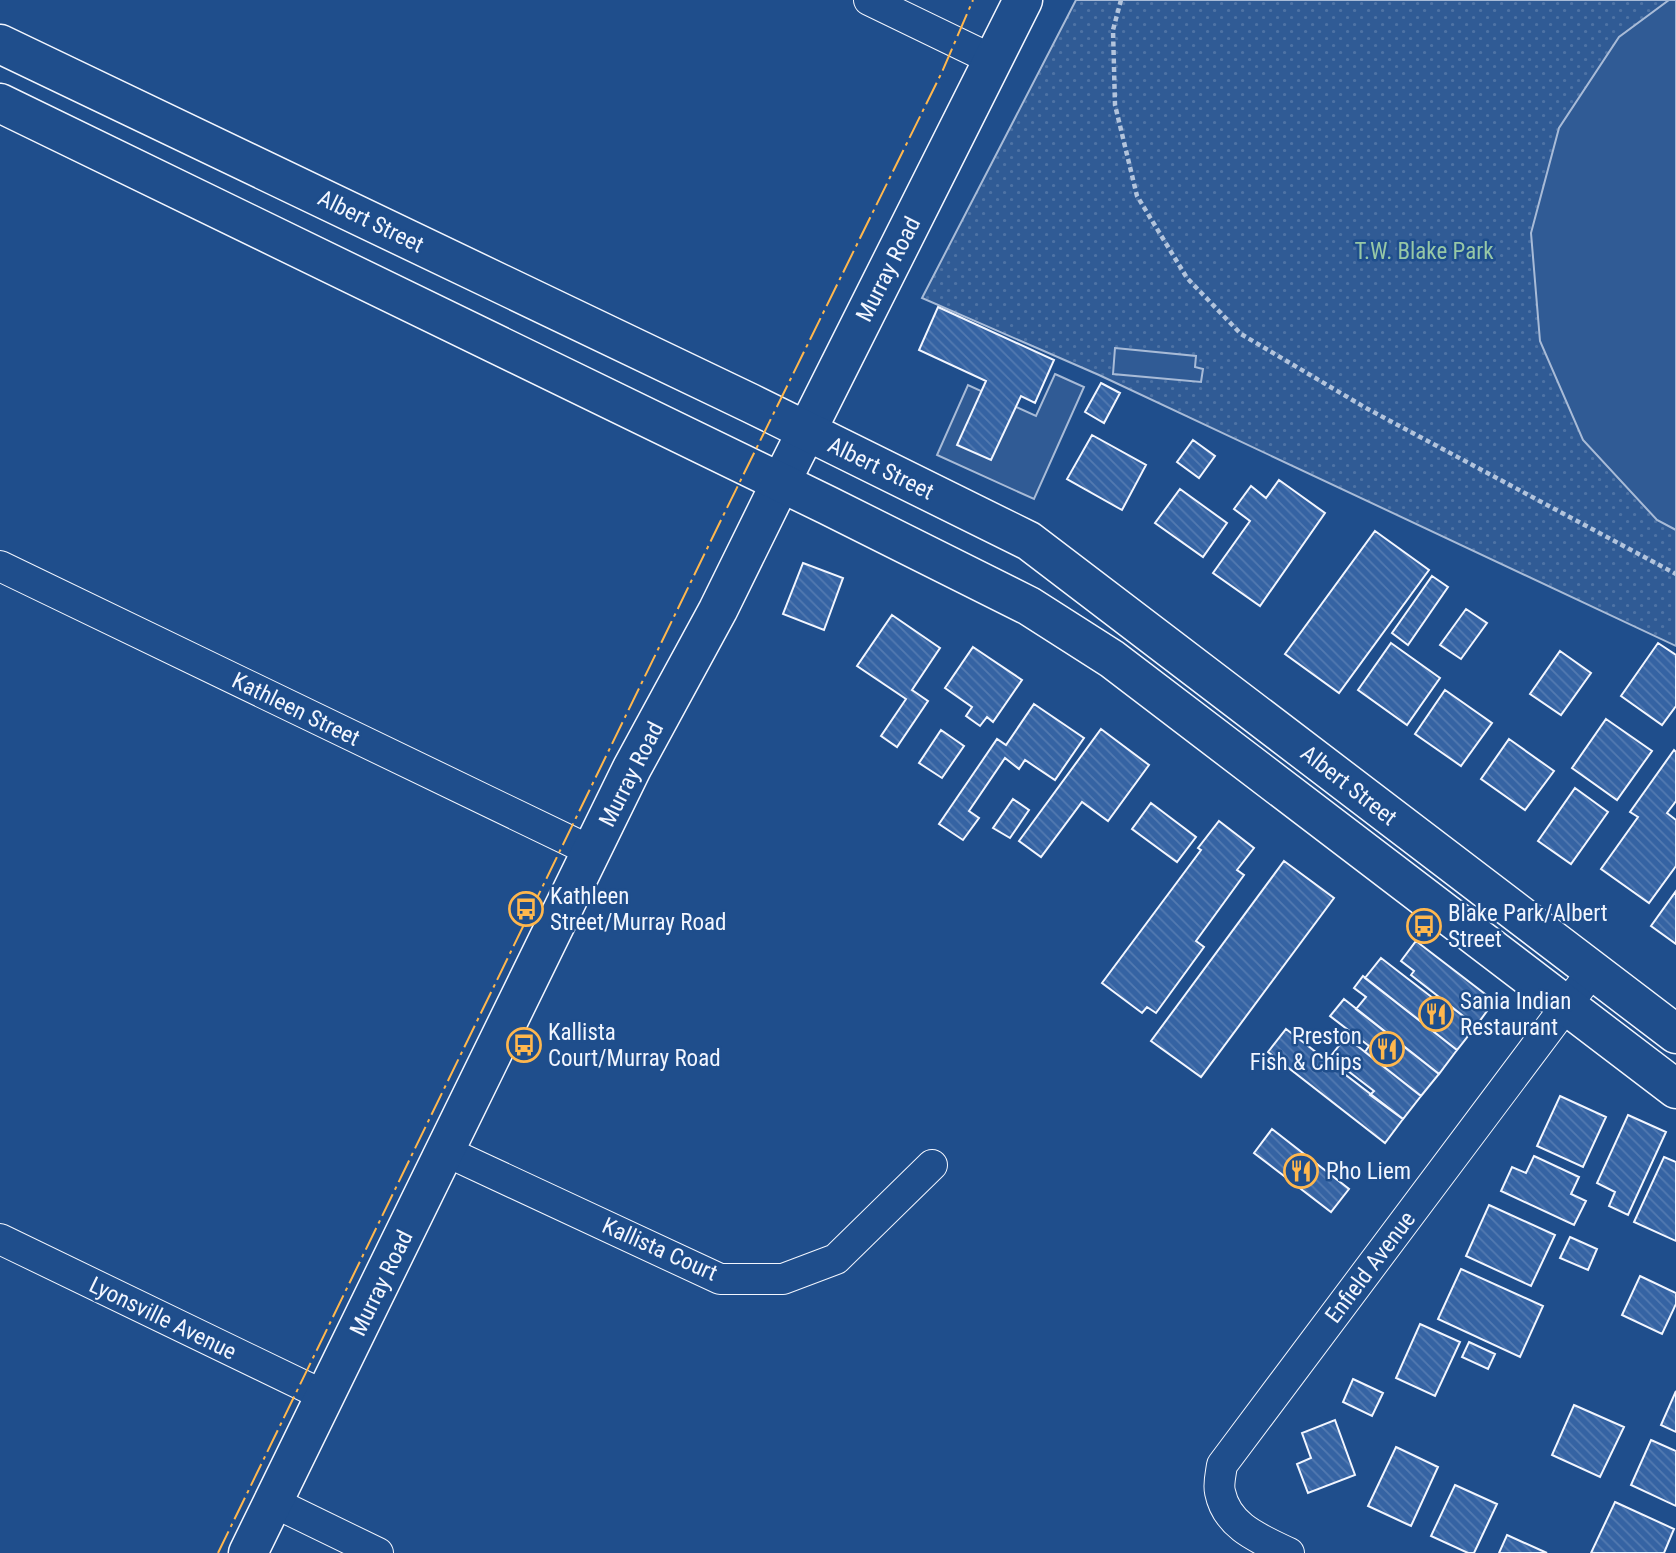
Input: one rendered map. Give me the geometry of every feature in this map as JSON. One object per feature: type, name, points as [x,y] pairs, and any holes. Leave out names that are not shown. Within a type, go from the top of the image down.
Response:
[{"type":"main road","name":"Murray Road","points":[[248,1553],[632,768],[719,610],[806,430],[1023,0]]},
{"type":"main road","name":"Albert Street","points":[[0,44],[806,430],[1029,541],[1676,1034]]},
{"type":"main road","name":"Albert Street","points":[[0,103],[781,482],[1029,606],[1112,659],[1676,1089]]},
{"type":"main road","points":[[239,219],[265,170]]},
{"type":"main road","points":[[1112,659],[1141,625]]},
{"type":"street","points":[[869,0],[993,60]]},
{"type":"street","name":"Kathleen Street","points":[[0,566],[591,851]]},
{"type":"street","name":"Enfield Avenue","points":[[1289,1553],[1247,1533],[1227,1513],[1219,1490],[1223,1465],[1593,970]]},
{"type":"street","name":"Kallista Court","points":[[445,1151],[720,1279],[783,1279],[836,1259],[932,1165]]},
{"type":"street","name":"Lyonsville Avenue","points":[[0,1240],[325,1396]]},
{"type":"street","points":[[273,1503],[378,1553]]},
{"type":"path","points":[[1121,0],[1113,30],[1115,105],[1137,196],[1187,278],[1205,297],[1241,334],[1343,394],[1676,573]]},
{"type":"green space","name":"T.W. Blake Park","points":[[1076,0],[1676,0],[1676,646],[1099,375],[922,298]]},
{"type":"shaded area","points":[[1669,0],[1676,0],[1676,530],[1657,520],[1583,440],[1540,341],[1531,233],[1559,128],[1619,37]]},
{"type":"shaded area","points":[[1115,348],[1196,356],[1195,367],[1203,369],[1201,382],[1113,374]]},
{"type":"shaded area","points":[[1055,374],[1084,387],[1034,499],[937,455],[968,385],[1036,416]]},
{"type":"building","points":[[938,307],[1054,360],[1035,403],[1021,396],[991,460],[957,445],[986,381],[919,350]]},
{"type":"building","points":[[1101,383],[1120,393],[1104,423],[1085,412]]},
{"type":"building","points":[[1092,435],[1146,465],[1122,510],[1067,479]]},
{"type":"building","points":[[1193,440],[1215,456],[1199,478],[1177,462]]},
{"type":"building","points":[[1279,480],[1325,513],[1260,606],[1213,573],[1250,521],[1234,509],[1251,486],[1266,498]]},
{"type":"building","points":[[1180,489],[1227,523],[1203,557],[1155,523]]},
{"type":"building","points":[[1375,531],[1429,570],[1339,693],[1285,654]]},
{"type":"building","points":[[803,563],[843,578],[824,630],[783,614]]},
{"type":"building","points":[[1432,576],[1448,587],[1408,645],[1392,633]]},
{"type":"building","points":[[1466,609],[1487,623],[1461,659],[1440,645]]},
{"type":"building","points":[[892,615],[940,648],[912,690],[928,701],[897,747],[881,736],[906,699],[857,666]]},
{"type":"building","points":[[1391,643],[1440,678],[1407,725],[1358,690]]},
{"type":"building","points":[[1658,643],[1676,655],[1676,706],[1662,725],[1621,696]]},
{"type":"building","points":[[973,647],[1022,680],[993,722],[987,717],[980,726],[966,716],[972,707],[945,688]]},
{"type":"building","points":[[1560,651],[1591,673],[1561,715],[1530,694]]},
{"type":"building","points":[[1445,690],[1492,723],[1461,766],[1415,734]]},
{"type":"building","points":[[1034,704],[1084,738],[1055,780],[1025,760],[1019,769],[1005,758],[969,811],[979,818],[963,840],[939,824],[997,739],[1006,745]]},
{"type":"building","points":[[1606,719],[1652,751],[1617,800],[1572,768]]},
{"type":"building","points":[[1101,729],[1149,765],[1108,821],[1082,802],[1041,857],[1019,841]]},
{"type":"building","points":[[941,730],[964,746],[942,778],[919,763]]},
{"type":"building","points":[[1509,739],[1554,771],[1525,810],[1481,779]]},
{"type":"building","points":[[1674,750],[1676,801],[1667,813],[1676,820],[1676,866],[1649,903],[1601,869],[1638,817],[1630,812]]},
{"type":"building","points":[[1575,788],[1608,812],[1571,864],[1538,841]]},
{"type":"building","points":[[1013,799],[1029,810],[1010,838],[993,828]]},
{"type":"building","points":[[1151,803],[1196,837],[1177,862],[1132,829]]},
{"type":"building","points":[[1219,821],[1254,848],[1237,870],[1244,875],[1196,941],[1204,947],[1156,1013],[1147,1007],[1142,1013],[1102,983],[1201,850],[1198,848]]},
{"type":"building","points":[[1284,861],[1334,898],[1201,1077],[1151,1041]]},
{"type":"building","points":[[1676,891],[1676,944],[1651,926]]},
{"type":"building","points":[[1416,941],[1489,997],[1490,1007],[1476,1026],[1411,975],[1414,971],[1401,961]]},
{"type":"building","name":"Sania Indian Restaurant","points":[[1381,958],[1438,1002],[1441,999],[1476,1026],[1457,1050],[1365,978]]},
{"type":"building","points":[[1363,976],[1457,1050],[1439,1074],[1356,1009],[1366,997],[1354,988]]},
{"type":"building","name":"Preston Fish & Chips","points":[[1344,999],[1439,1074],[1421,1096],[1365,1052],[1369,1046],[1330,1016]]},
{"type":"building","points":[[1286,1029],[1403,1119],[1385,1143],[1268,1052]]},
{"type":"building","points":[[1346,1037],[1421,1096],[1403,1119],[1370,1095],[1374,1091],[1330,1057]]},
{"type":"building","points":[[1560,1096],[1606,1117],[1583,1167],[1537,1146]]},
{"type":"building","points":[[1628,1115],[1666,1132],[1628,1215],[1609,1206],[1615,1192],[1597,1183]]},
{"type":"building","name":"Pho Liem","points":[[1272,1129],[1349,1189],[1331,1212],[1254,1153]]},
{"type":"building","points":[[1534,1156],[1579,1177],[1571,1194],[1586,1201],[1574,1225],[1501,1191],[1512,1167],[1526,1173]]},
{"type":"building","points":[[1664,1157],[1676,1162],[1676,1241],[1634,1222]]},
{"type":"building","points":[[1489,1205],[1555,1235],[1531,1286],[1466,1256]]},
{"type":"building","points":[[1570,1237],[1597,1249],[1588,1270],[1560,1258]]},
{"type":"building","points":[[1461,1269],[1543,1306],[1520,1357],[1438,1319]]},
{"type":"building","points":[[1640,1276],[1676,1293],[1676,1304],[1662,1334],[1622,1315]]},
{"type":"building","points":[[1420,1324],[1460,1342],[1435,1396],[1396,1378]]},
{"type":"building","points":[[1469,1342],[1495,1354],[1488,1369],[1462,1357]]},
{"type":"building","points":[[1353,1379],[1383,1393],[1372,1416],[1343,1402]]},
{"type":"building","points":[[1676,1391],[1676,1432],[1661,1425]]},
{"type":"building","points":[[1574,1405],[1624,1427],[1600,1477],[1552,1455]]},
{"type":"building","points":[[1335,1420],[1355,1475],[1308,1493],[1297,1464],[1311,1458],[1302,1433]]},
{"type":"building","points":[[1651,1440],[1676,1451],[1676,1506],[1631,1485]]},
{"type":"building","points":[[1396,1447],[1438,1467],[1411,1526],[1368,1506]]},
{"type":"building","points":[[1455,1485],[1497,1504],[1474,1553],[1468,1553],[1431,1536]]},
{"type":"building","points":[[1615,1502],[1674,1529],[1664,1553],[1591,1553]]},
{"type":"building","points":[[1507,1535],[1547,1553],[1499,1553]]},
{"type":"power","points":[[218,1553],[942,72],[973,0]]},
{"type":"place","name":"Kathleen Street/Murray Road","points":[[526,909]]},
{"type":"place","name":"Blake Park/Albert Street","points":[[1424,926]]},
{"type":"place","name":"Sania Indian Restaurant","points":[[1436,1014]]},
{"type":"place","name":"Kallista Court/Murray Road","points":[[524,1045]]},
{"type":"place","name":"Preston Fish & Chips","points":[[1387,1049]]},
{"type":"place","name":"Pho Liem","points":[[1301,1171]]}]
